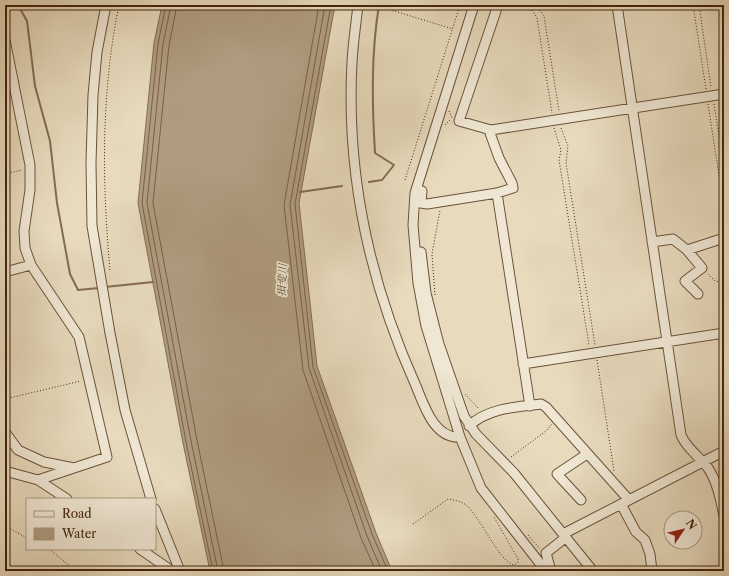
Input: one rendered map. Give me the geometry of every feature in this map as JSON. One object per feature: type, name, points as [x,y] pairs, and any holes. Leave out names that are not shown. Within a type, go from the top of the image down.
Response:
[{"type":"street","points":[[106,5],[97,52],[93,95],[91,163],[92,226],[110,334],[125,410],[151,498]]},
{"type":"street","points":[[358,5],[352,62],[352,132],[358,197],[370,257],[386,314],[424,406],[435,425],[445,434],[452,438],[460,437]]},
{"type":"street","points":[[474,5],[415,193],[413,225],[418,283],[426,326],[460,437],[481,488],[546,571]]},
{"type":"street","points":[[498,5],[460,119],[491,130],[724,94]]},
{"type":"street","points":[[617,5],[681,435],[684,442],[703,462],[713,477],[724,512]]},
{"type":"street","points":[[5,40],[30,168],[30,190],[24,231],[25,248],[31,265],[79,337],[107,458],[38,480]]},
{"type":"street","points":[[421,202],[427,204],[497,193],[513,188],[512,183],[499,158],[490,133],[491,130]]},
{"type":"street","points":[[420,176],[422,179],[419,218],[426,292],[439,344],[458,404],[470,426],[504,462],[593,571]]},
{"type":"street","points":[[497,193],[530,406]]},
{"type":"street","points":[[687,250],[724,238]]},
{"type":"street","points":[[652,242],[673,239],[687,250],[702,268],[685,282],[698,294]]},
{"type":"street","points":[[5,272],[31,265]]},
{"type":"street","points":[[523,364],[724,333]]},
{"type":"street","points":[[470,426],[477,418],[484,414],[540,404],[546,407],[587,454],[616,484],[625,502],[636,532],[645,540],[650,554],[652,571]]},
{"type":"street","points":[[5,432],[18,450],[44,462],[74,468]]},
{"type":"street","points":[[551,571],[546,553],[564,536],[625,502],[724,451]]},
{"type":"street","points":[[581,500],[557,474],[587,454]]},
{"type":"street","points":[[5,471],[38,480],[65,498]]},
{"type":"street","points":[[156,511],[180,571]]},
{"type":"street","points":[[141,550],[172,571]]},
{"type":"path","points":[[110,270],[105,203],[104,163],[107,92],[119,5]]},
{"type":"path","points":[[405,180],[460,5]]},
{"type":"path","points":[[529,5],[537,18],[556,120],[568,146],[566,162],[593,353]]},
{"type":"path","points":[[536,5],[544,16],[556,120],[555,135],[561,150],[559,160],[616,484]]},
{"type":"path","points":[[693,5],[724,168]]},
{"type":"path","points":[[699,5],[724,208]]},
{"type":"path","points":[[381,7],[453,29]]},
{"type":"path","points":[[442,128],[452,118],[460,119]]},
{"type":"path","points":[[5,174],[30,168]]},
{"type":"path","points":[[435,296],[432,254],[441,201]]},
{"type":"path","points":[[702,268],[716,282],[724,279]]},
{"type":"path","points":[[5,399],[88,380]]},
{"type":"path","points":[[465,393],[484,414]]},
{"type":"path","points":[[504,462],[546,431],[556,419]]},
{"type":"path","points":[[413,524],[448,499],[465,504],[487,531],[502,557],[507,562],[514,565],[518,562],[518,559],[490,512]]},
{"type":"path","points":[[5,526],[26,537]]},
{"type":"path","points":[[50,550],[76,571]]},
{"type":"water","name":"揖斐川","points":[[162,5],[335,5],[299,203],[317,366],[376,533],[392,571],[210,571],[183,443],[138,203],[154,43]]},
{"type":"waterway","points":[[18,5],[27,21],[35,86],[50,141],[57,203],[70,274],[78,290],[99,288]]},
{"type":"waterway","points":[[369,182],[382,180],[394,165],[375,153],[373,79],[376,23],[379,5]]},
{"type":"waterway","points":[[300,192],[342,186]]},
{"type":"waterway","points":[[105,287],[153,282]]}]
